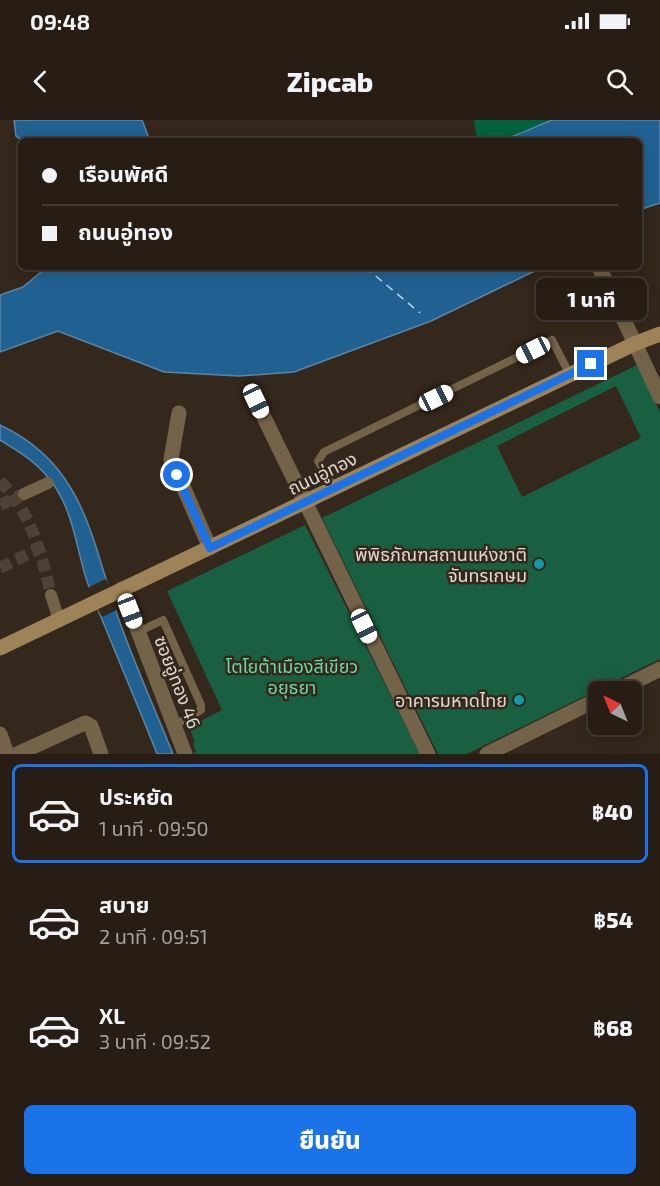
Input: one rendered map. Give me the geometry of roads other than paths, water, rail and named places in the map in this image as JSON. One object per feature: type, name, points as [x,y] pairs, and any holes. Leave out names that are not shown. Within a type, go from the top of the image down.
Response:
[{"type":"main road","name":"ถนนอู่ทอง","points":[[0,648],[634,344],[660,334]]},
{"type":"street","points":[[599,270],[660,397]]},
{"type":"street","points":[[256,401],[304,504],[428,754]]},
{"type":"street","points":[[179,413],[171,459],[210,548]]},
{"type":"street","points":[[24,494],[48,483]]},
{"type":"street","name":"ซอยอู่ทอง 46","points":[[118,592],[138,632],[185,754]]},
{"type":"street","points":[[51,595],[59,620]]},
{"type":"street","points":[[636,681],[660,669]]},
{"type":"street","points":[[487,754],[588,704]]},
{"type":"street","points":[[17,754],[85,723],[91,726],[101,754]]},
{"type":"street","points":[[0,734],[7,754]]},
{"type":"lane","points":[[334,489],[318,461],[324,452],[552,340],[570,375]]},
{"type":"lane","points":[[138,632],[163,620],[201,705],[201,710],[175,725]]},
{"type":"water","points":[[14,120],[142,120],[149,138],[19,138],[16,136]]},
{"type":"water","points":[[552,120],[660,120],[660,203],[642,209],[642,138],[509,138]]},
{"type":"water","points":[[43,270],[537,270],[431,321],[294,372],[239,376],[164,372],[58,331],[0,352],[0,295],[23,287]]},
{"type":"water","points":[[0,425],[28,442],[50,461],[68,483],[81,507],[124,634],[173,754],[157,754],[89,587],[65,505],[50,480],[39,468],[0,440]]},
{"type":"tunnel","points":[[0,481],[11,493],[27,519],[39,548],[51,595]]},
{"type":"tunnel","points":[[0,505],[23,494]]},
{"type":"tunnel","points":[[0,568],[40,548]]},
{"type":"place","name":"พิพิธภัณฑสถานแห่งชาติ จันทรเกษม","points":[[539,564]]},
{"type":"place","name":"อาคารมหาดไทย","points":[[519,700]]},
{"type":"park label","name":"โตโยต้าเมืองสีเขียว อยุธยา","points":[[292,676]]}]
